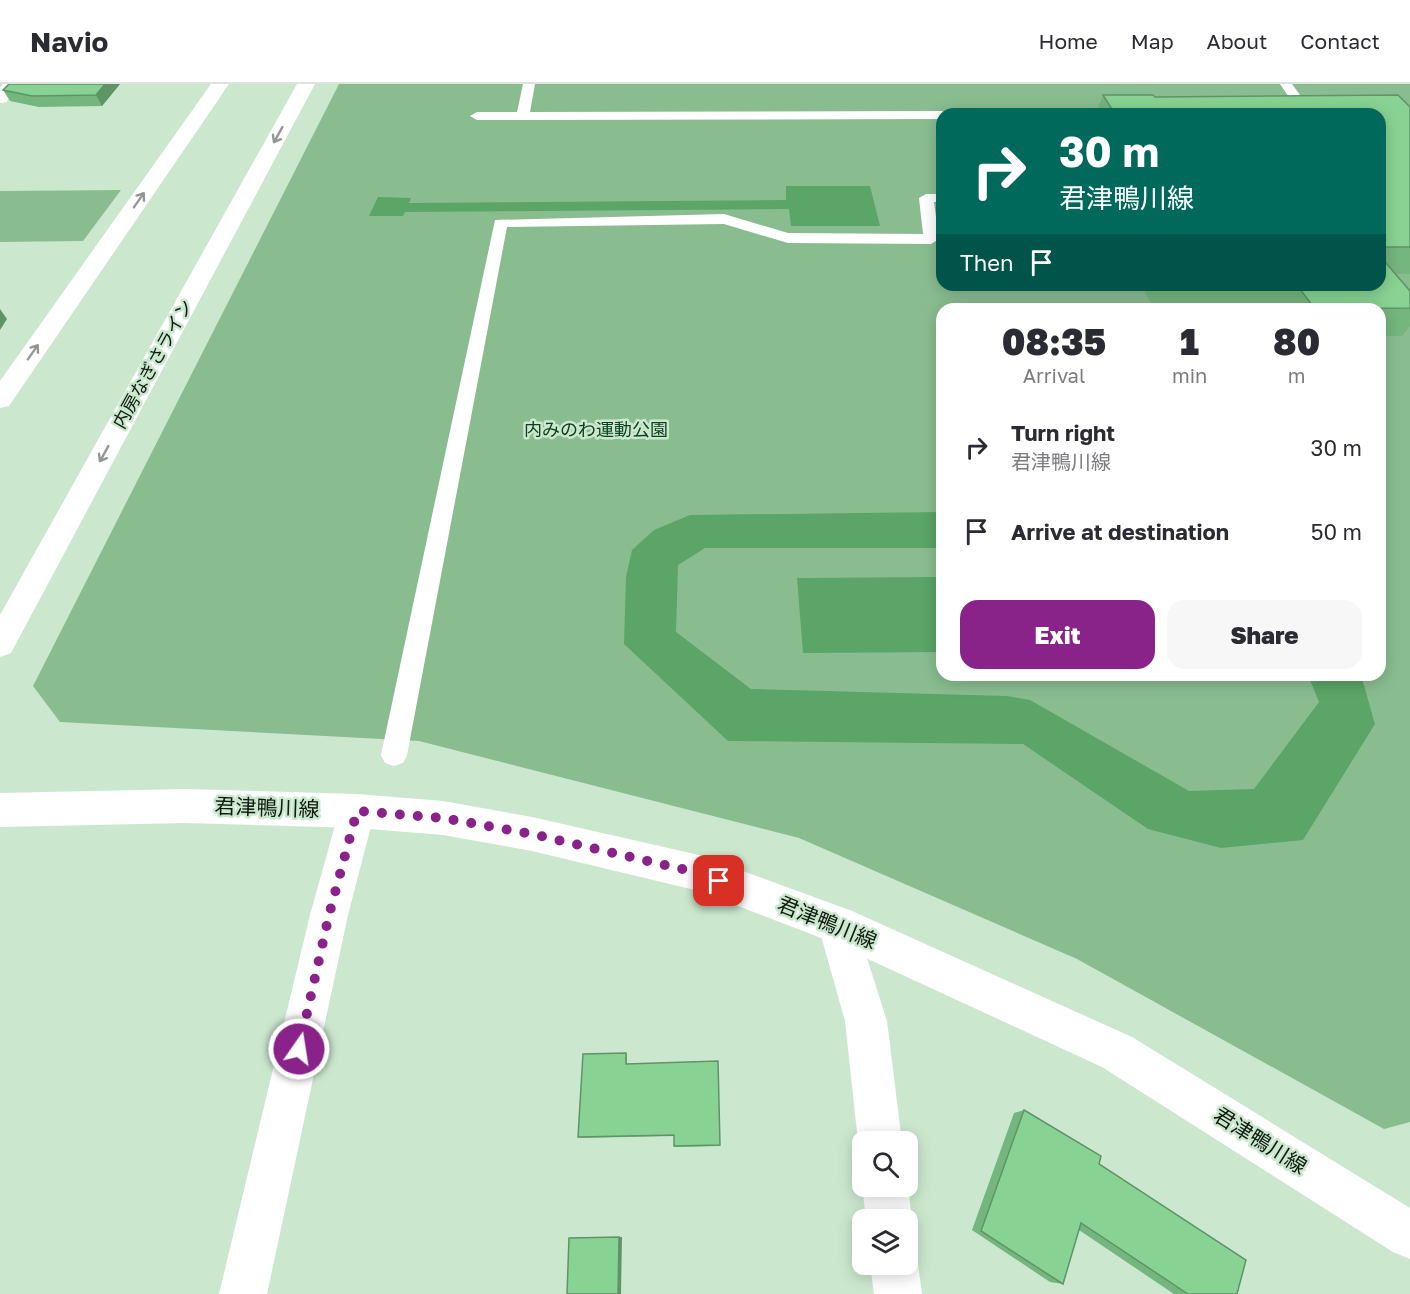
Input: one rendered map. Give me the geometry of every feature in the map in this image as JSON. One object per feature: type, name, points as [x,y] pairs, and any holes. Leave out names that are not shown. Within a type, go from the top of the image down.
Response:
[{"type":"main road","points":[[0,98],[13,84]]},
{"type":"main road","points":[[0,400],[220,84]]},
{"type":"main road","name":"内房なぎさライン","points":[[0,644],[306,84]]},
{"type":"main road","name":"君津鴨川線","points":[[0,810],[185,806],[357,811],[443,818],[532,834],[699,873],[838,925],[1117,1052],[1410,1235]]},
{"type":"main road","points":[[243,1294],[329,915],[357,811]]},
{"type":"main road","points":[[838,925],[866,1021],[879,1131]]},
{"type":"main road","points":[[895,1275],[898,1294]]},
{"type":"lane","points":[[523,115],[529,84]]},
{"type":"lane","points":[[1286,84],[1303,108]]},
{"type":"lane","points":[[477,116],[936,115]]},
{"type":"lane","points":[[394,755],[500,223],[724,219],[748,225],[768,235],[788,238],[931,239],[926,198],[936,198]]},
{"type":"green space","name":"内みのわ運動公園","points":[[339,84],[1410,84],[1410,1122],[1384,1129],[1077,959],[799,838],[419,741],[60,722],[33,686]]},
{"type":"green space","points":[[121,190],[83,241],[0,242],[0,191]]},
{"type":"shaded area","points":[[786,186],[870,186],[880,226],[791,226],[789,209],[405,212],[403,216],[369,216],[378,197],[411,198],[409,203],[786,200]]},
{"type":"shaded area","points":[[936,512],[936,548],[705,548],[678,565],[676,632],[751,689],[1007,696],[1030,700],[1189,791],[1254,789],[1319,702],[1310,681],[1363,681],[1375,724],[1303,840],[1221,848],[1148,829],[1023,744],[728,741],[624,644],[626,577],[632,550],[654,530],[690,515]]},
{"type":"shaded area","points":[[936,577],[936,652],[803,653],[797,578]]},
{"type":"building","points":[[9,84],[105,84],[96,95],[32,96],[3,90]]},
{"type":"building","points":[[1103,95],[1153,95],[1155,97],[1398,95],[1410,107],[1410,247],[1386,247],[1386,108],[1111,108]]},
{"type":"building","points":[[1386,263],[1410,291],[1410,308],[1386,308],[1386,303],[1310,303],[1302,291],[1386,291]]},
{"type":"building","points":[[626,1053],[626,1064],[718,1061],[720,1145],[674,1146],[674,1135],[578,1137],[583,1054]]},
{"type":"building","points":[[1024,1110],[1101,1156],[1099,1164],[1246,1260],[1237,1294],[1188,1294],[1081,1223],[1063,1284],[981,1231]]},
{"type":"building","points":[[619,1237],[618,1294],[567,1294],[569,1238]]},
{"type":"route","points":[[299,1049],[329,915],[357,811],[443,818],[532,834],[699,873],[719,881]]}]
